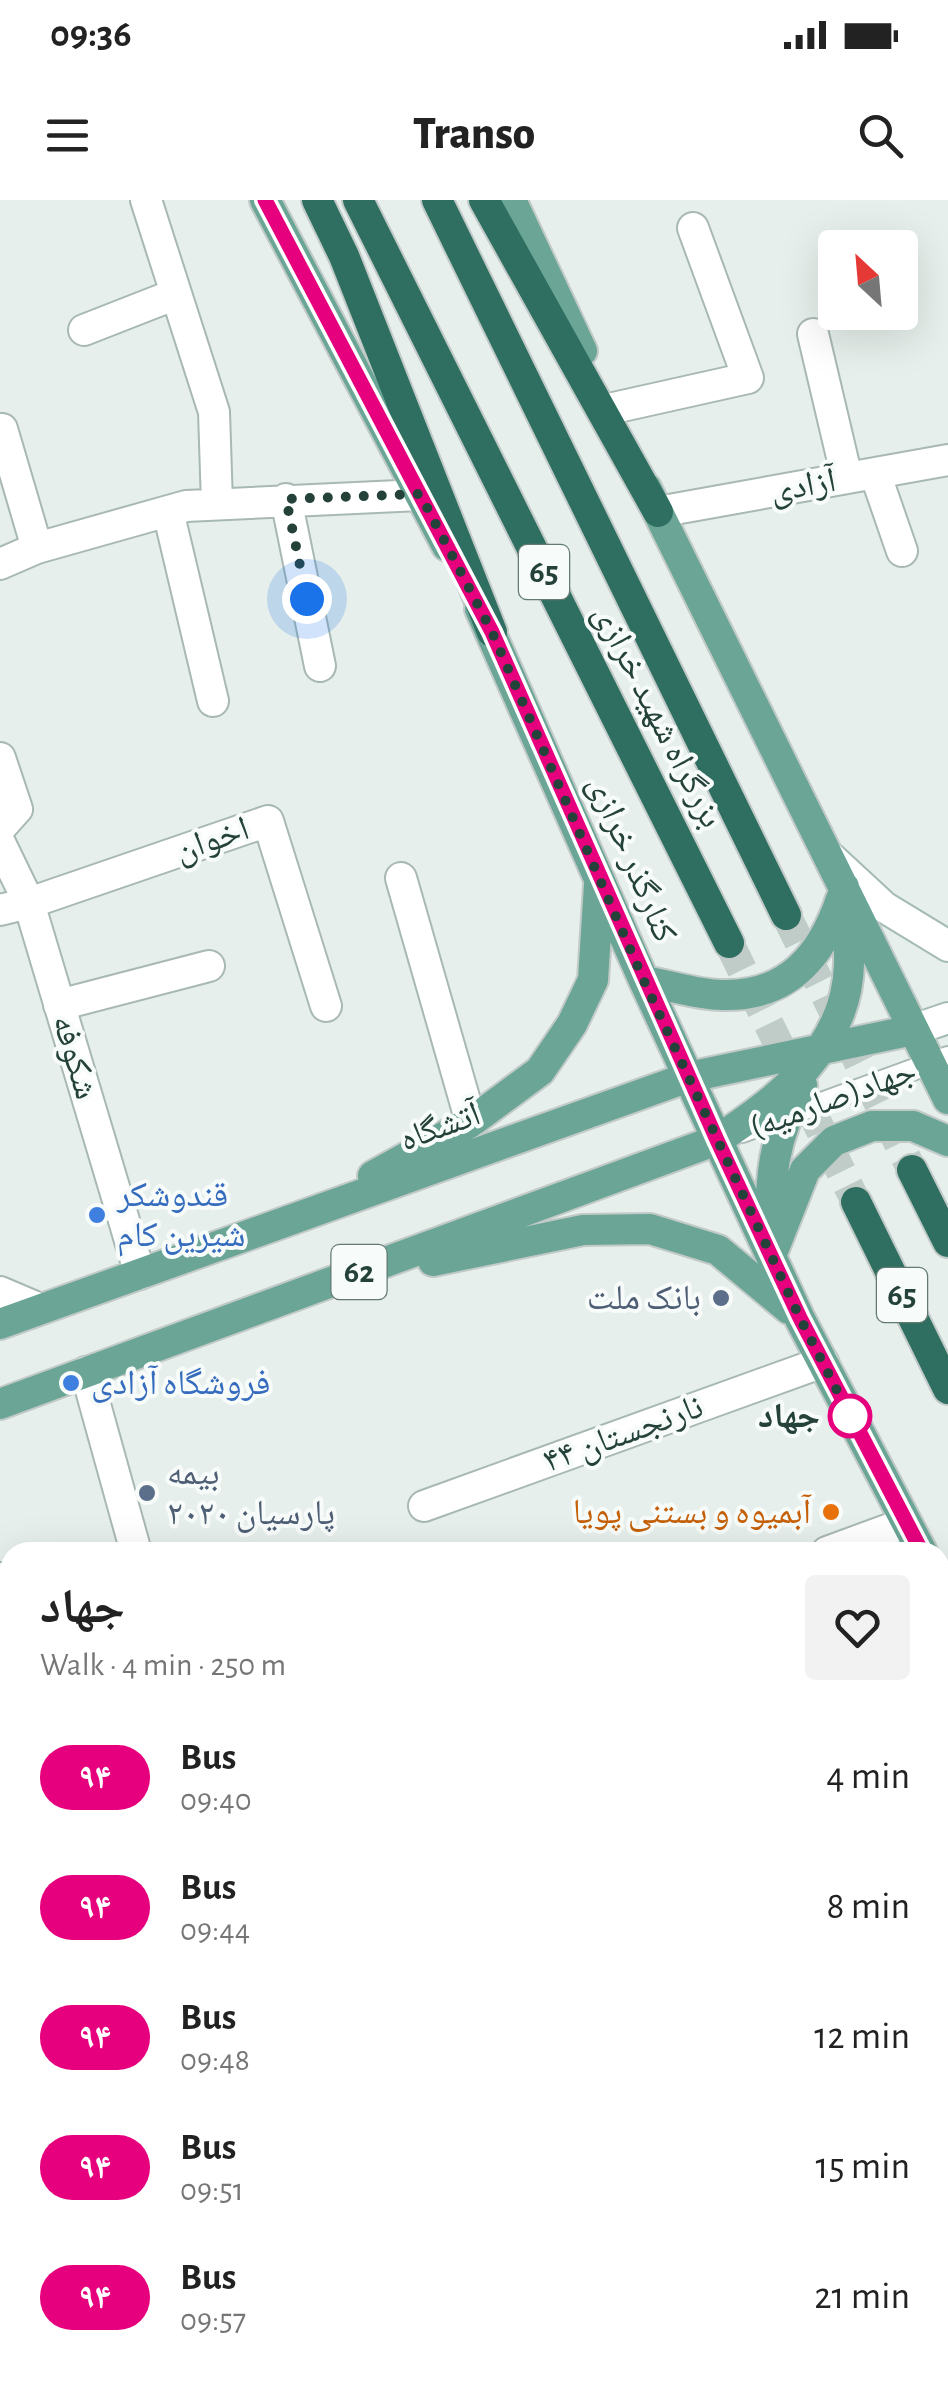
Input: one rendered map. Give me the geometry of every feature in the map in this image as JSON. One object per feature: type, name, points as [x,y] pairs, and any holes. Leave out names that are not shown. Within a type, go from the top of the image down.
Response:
[{"type":"highway","points":[[318,200],[344,256],[492,632]]},
{"type":"highway","name":"بزرگراه شهید خرازی","points":[[358,200],[730,943]]},
{"type":"highway","name":"بزرگراه شهید خرازی","points":[[436,200],[786,914]]},
{"type":"highway","points":[[484,200],[658,512]]},
{"type":"highway","name":"65","points":[[912,1170],[948,1242]]},
{"type":"highway","name":"65","points":[[856,1202],[948,1389]]},
{"type":"main road","name":"کنارگذر خرازی","points":[[265,200],[492,632],[644,981],[771,1256],[917,1542]]},
{"type":"main road","points":[[511,200],[658,512],[913,1030],[939,1060],[948,1100]]},
{"type":"main road","points":[[294,1220],[471,1122],[540,1071],[572,1024],[593,980],[600,877]]},
{"type":"main road","points":[[644,981],[720,996],[754,993],[785,980],[812,959],[830,931],[844,887]]},
{"type":"main road","name":"62","points":[[0,1404],[717,1140],[788,1089],[820,1051],[843,1008],[849,965],[844,887]]},
{"type":"main road","name":"آتشگاه","points":[[0,1324],[689,1077],[913,1030]]},
{"type":"main road","points":[[771,1256],[770,1184],[785,1117],[820,1051]]},
{"type":"main road","points":[[771,1256],[805,1170],[834,1141],[872,1126],[913,1126],[948,1140]]},
{"type":"main road","points":[[332,1282],[583,1230],[650,1230],[718,1250],[800,1318]]},
{"type":"street","points":[[146,200],[214,412],[217,504]]},
{"type":"street","points":[[609,410],[748,378],[693,228]]},
{"type":"street","points":[[84,330],[176,294]]},
{"type":"street","points":[[812,334],[861,476],[902,551]]},
{"type":"street","points":[[2,429],[37,548]]},
{"type":"street","name":"آزادی","points":[[658,512],[948,460]]},
{"type":"street","points":[[0,564],[37,548],[186,506],[420,494]]},
{"type":"street","points":[[286,499],[320,666]]},
{"type":"street","points":[[168,511],[213,701]]},
{"type":"street","points":[[0,758],[6,817]]},
{"type":"street","name":"اخوان","points":[[14,907],[268,821],[326,1006]]},
{"type":"street","name":"شکوفه","points":[[0,843],[14,907],[60,1005],[140,1274]]},
{"type":"street","points":[[828,856],[884,907],[948,946]]},
{"type":"street","points":[[401,878],[471,1122]]},
{"type":"street","points":[[60,1005],[210,966]]},
{"type":"street","name":"جهاد(صارمیه)","points":[[913,1030],[948,1018]]},
{"type":"street","points":[[0,1292],[40,1309]]},
{"type":"street","name":"۴۴ نارنجستان","points":[[424,1506],[823,1362]]},
{"type":"street","points":[[86,1372],[133,1542]]},
{"type":"street","points":[[853,1542],[906,1522]]},
{"type":"lane","name":"جهاد(صارمیه)","points":[[717,1140],[939,1060]]},
{"type":"tunnel","points":[[786,915],[912,1170]]},
{"type":"tunnel","points":[[729,943],[856,1202]]},
{"type":"bus line","name":"۹۴","points":[[265,200],[492,632],[644,981],[800,1318],[917,1542]]},
{"type":"place","name":"قندوشکر شیرین کام","points":[[97,1215]]},
{"type":"place","name":"بانک ملت","points":[[721,1298]]},
{"type":"place","name":"فروشگاه آزادی","points":[[71,1383]]},
{"type":"place","name":"جهاد","points":[[850,1416]]},
{"type":"place","name":"بیمه پارسیان ۲۰۲۰","points":[[147,1493]]},
{"type":"place","name":"آبمیوه و بستنی پویا","points":[[831,1512]]},
{"type":"route","points":[[307,599],[286,499],[420,494],[492,632],[644,981],[800,1318],[850,1416]]}]
